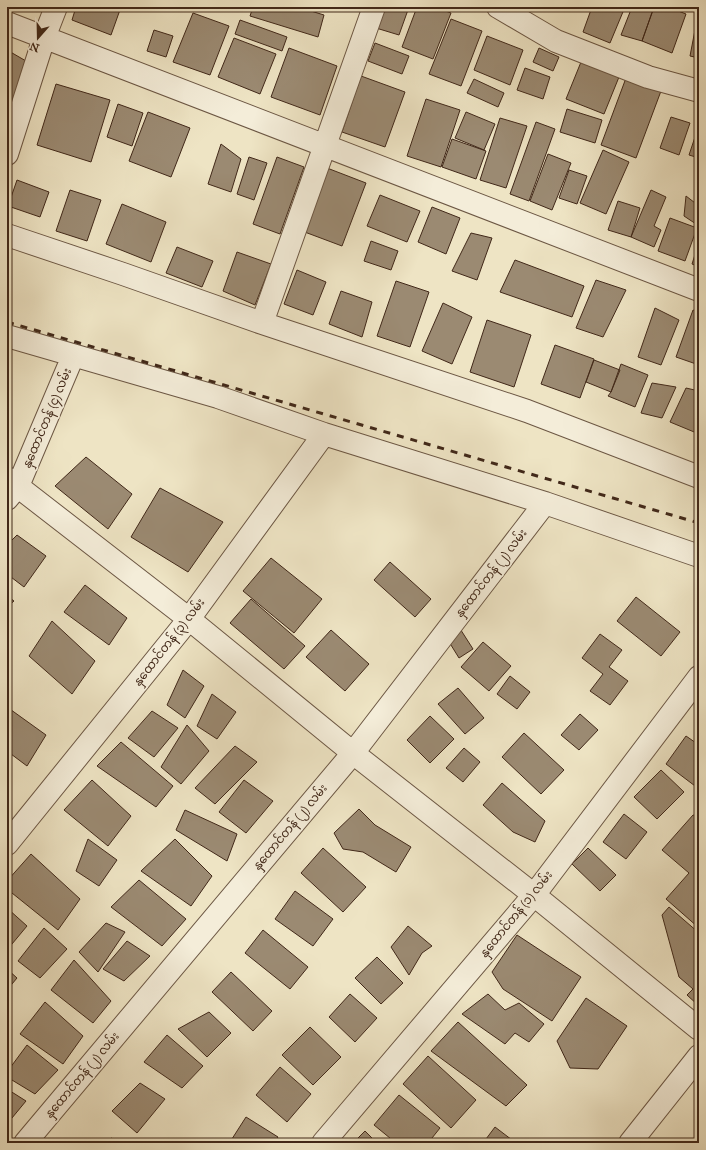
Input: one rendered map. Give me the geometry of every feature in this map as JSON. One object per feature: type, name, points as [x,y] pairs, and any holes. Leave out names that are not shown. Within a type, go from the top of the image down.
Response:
[{"type":"street","points":[[7,154],[44,38],[56,7]]},
{"type":"street","points":[[262,323],[374,7]]},
{"type":"street","points":[[498,7],[556,40],[648,77],[699,91]]},
{"type":"street","points":[[7,23],[699,290]]},
{"type":"street","points":[[7,235],[262,323],[527,411],[699,477]]},
{"type":"street","points":[[7,336],[218,397],[324,434],[545,503],[699,556]]},
{"type":"street","name":"နှထောင်တန် (၄) လမ်း","points":[[11,488],[73,356]]},
{"type":"street","name":"နှထောင်တန် (၃) လမ်း","points":[[7,844],[189,619],[324,434]]},
{"type":"street","points":[[11,488],[189,619],[353,753],[534,895],[699,1029]]},
{"type":"street","name":"နှထောင်တန် (၂) လမ်း","points":[[25,1143],[353,753],[545,503]]},
{"type":"street","name":"နှထောင်တန် (၁) လမ်း","points":[[323,1143],[534,895],[699,678]]},
{"type":"street","points":[[630,1143],[699,1056]]},
{"type":"building","points":[[76,7],[121,7],[111,35],[72,20]]},
{"type":"building","points":[[253,7],[298,7],[324,15],[318,37],[250,16]]},
{"type":"building","points":[[384,7],[409,7],[399,35],[376,28]]},
{"type":"building","points":[[417,7],[435,7],[451,13],[433,59],[402,47]]},
{"type":"building","points":[[592,7],[625,7],[610,43],[583,32]]},
{"type":"building","points":[[632,7],[654,7],[642,41],[621,35]]},
{"type":"building","points":[[654,7],[668,7],[686,14],[672,53],[642,41]]},
{"type":"building","points":[[193,13],[229,26],[210,75],[173,62]]},
{"type":"building","points":[[451,19],[482,31],[461,86],[429,74]]},
{"type":"building","points":[[240,20],[287,37],[282,51],[235,34]]},
{"type":"building","points":[[154,30],[173,36],[166,57],[147,51]]},
{"type":"building","points":[[695,30],[699,31],[699,58],[690,56]]},
{"type":"building","points":[[487,36],[523,50],[510,85],[474,70]]},
{"type":"building","points":[[234,38],[276,54],[260,94],[218,77]]},
{"type":"building","points":[[375,43],[409,56],[402,74],[368,61]]},
{"type":"building","points":[[289,48],[337,66],[320,115],[271,97]]},
{"type":"building","points":[[539,48],[559,57],[553,71],[533,62]]},
{"type":"building","points":[[7,50],[26,61],[14,100],[7,98]]},
{"type":"building","points":[[581,62],[619,77],[604,114],[566,99]]},
{"type":"building","points":[[525,68],[550,77],[543,99],[517,90]]},
{"type":"building","points":[[361,76],[405,92],[385,147],[342,132]]},
{"type":"building","points":[[626,78],[661,91],[636,158],[601,145]]},
{"type":"building","points":[[474,79],[504,93],[498,107],[467,93]]},
{"type":"building","points":[[56,84],[110,100],[91,162],[37,145]]},
{"type":"building","points":[[426,99],[460,110],[441,167],[407,156]]},
{"type":"building","points":[[118,104],[143,113],[132,146],[107,137]]},
{"type":"building","points":[[567,109],[602,120],[595,143],[560,132]]},
{"type":"building","points":[[148,112],[190,128],[171,177],[129,161]]},
{"type":"building","points":[[466,112],[495,124],[484,150],[455,138]]},
{"type":"building","points":[[671,117],[690,123],[679,155],[660,148]]},
{"type":"building","points":[[500,118],[527,126],[506,188],[480,180]]},
{"type":"building","points":[[536,122],[555,129],[529,201],[510,194]]},
{"type":"building","points":[[698,128],[699,129],[699,158],[689,155]]},
{"type":"building","points":[[452,139],[486,151],[476,179],[442,167]]},
{"type":"building","points":[[221,144],[241,159],[231,192],[208,184]]},
{"type":"building","points":[[603,150],[629,162],[606,214],[580,203]]},
{"type":"building","points":[[548,154],[571,163],[552,210],[530,201]]},
{"type":"building","points":[[249,157],[267,163],[254,200],[237,194]]},
{"type":"building","points":[[277,157],[304,167],[280,234],[253,224]]},
{"type":"building","points":[[327,168],[366,183],[342,246],[302,231]]},
{"type":"building","points":[[569,170],[587,176],[577,204],[559,198]]},
{"type":"building","points":[[17,180],[49,192],[40,217],[8,206]]},
{"type":"building","points":[[70,190],[101,200],[87,241],[56,231]]},
{"type":"building","points":[[651,190],[666,197],[654,226],[661,230],[654,247],[631,237]]},
{"type":"building","points":[[380,195],[420,211],[407,242],[367,226]]},
{"type":"building","points":[[686,196],[699,206],[699,226],[684,216]]},
{"type":"building","points":[[618,201],[640,208],[631,237],[608,230]]},
{"type":"building","points":[[122,204],[166,222],[151,262],[106,244]]},
{"type":"building","points":[[432,207],[460,218],[446,254],[418,242]]},
{"type":"building","points":[[670,218],[697,228],[685,261],[658,251]]},
{"type":"building","points":[[471,233],[492,238],[477,280],[452,271]]},
{"type":"building","points":[[371,241],[398,251],[391,270],[364,261]]},
{"type":"building","points":[[699,242],[699,267],[692,264]]},
{"type":"building","points":[[177,247],[213,261],[202,287],[166,273]]},
{"type":"building","points":[[237,252],[271,264],[255,305],[223,291]]},
{"type":"building","points":[[515,260],[584,286],[572,317],[500,292]]},
{"type":"building","points":[[297,270],[326,282],[313,315],[284,304]]},
{"type":"building","points":[[596,280],[626,290],[603,337],[576,328]]},
{"type":"building","points":[[396,281],[429,292],[410,347],[377,336]]},
{"type":"building","points":[[341,291],[372,302],[362,337],[329,324]]},
{"type":"building","points":[[443,303],[472,317],[452,364],[422,351]]},
{"type":"building","points":[[655,308],[679,320],[661,365],[638,357]]},
{"type":"building","points":[[693,310],[699,312],[699,365],[676,357]]},
{"type":"building","points":[[487,320],[531,335],[514,387],[470,372]]},
{"type":"building","points":[[555,345],[594,359],[580,398],[541,384]]},
{"type":"building","points":[[594,360],[620,370],[611,392],[586,382]]},
{"type":"building","points":[[621,364],[648,375],[635,407],[608,396],[611,392]]},
{"type":"building","points":[[652,383],[676,387],[662,418],[641,413]]},
{"type":"building","points":[[686,388],[699,391],[699,434],[670,422]]},
{"type":"building","points":[[86,457],[132,494],[108,529],[55,486]]},
{"type":"building","points":[[160,488],[223,522],[188,572],[131,537]]},
{"type":"building","points":[[17,535],[46,556],[24,587],[7,574],[7,545]]},
{"type":"building","points":[[271,558],[322,599],[294,633],[243,591]]},
{"type":"building","points":[[390,562],[431,599],[415,617],[374,580]]},
{"type":"building","points":[[85,585],[127,618],[109,645],[64,612]]},
{"type":"building","points":[[7,596],[14,601],[7,607]]},
{"type":"building","points":[[636,597],[680,632],[661,656],[617,621]]},
{"type":"building","points":[[251,599],[305,646],[284,669],[230,623]]},
{"type":"building","points":[[52,621],[95,661],[72,694],[29,656]]},
{"type":"building","points":[[457,624],[473,649],[459,658],[446,637]]},
{"type":"building","points":[[331,630],[369,664],[345,691],[306,657]]},
{"type":"building","points":[[600,634],[622,650],[609,667],[628,681],[610,705],[590,691],[603,674],[582,658]]},
{"type":"building","points":[[483,642],[511,666],[489,691],[461,667]]},
{"type":"building","points":[[183,670],[204,686],[185,718],[167,705]]},
{"type":"building","points":[[510,676],[530,692],[517,709],[497,694]]},
{"type":"building","points":[[458,688],[484,718],[465,734],[438,704]]},
{"type":"building","points":[[212,694],[236,712],[217,739],[197,726]]},
{"type":"building","points":[[7,707],[46,735],[27,766],[7,751]]},
{"type":"building","points":[[152,711],[178,728],[154,757],[128,738]]},
{"type":"building","points":[[580,714],[598,730],[579,750],[561,735]]},
{"type":"building","points":[[430,716],[454,739],[430,763],[407,740]]},
{"type":"building","points":[[187,725],[209,751],[181,784],[161,767]]},
{"type":"building","points":[[524,733],[564,770],[541,794],[502,757]]},
{"type":"building","points":[[686,736],[699,745],[699,789],[666,764]]},
{"type":"building","points":[[121,742],[173,786],[156,807],[97,766]]},
{"type":"building","points":[[235,746],[257,762],[215,804],[195,788]]},
{"type":"building","points":[[464,748],[480,762],[463,782],[446,768]]},
{"type":"building","points":[[661,770],[684,792],[657,819],[634,797]]},
{"type":"building","points":[[92,780],[131,816],[108,846],[64,810]]},
{"type":"building","points":[[244,780],[273,801],[246,833],[219,812]]},
{"type":"building","points":[[502,783],[545,821],[535,842],[513,832],[483,805]]},
{"type":"building","points":[[359,809],[375,825],[411,847],[396,872],[363,852],[343,849],[334,833]]},
{"type":"building","points":[[185,810],[237,834],[227,861],[176,830]]},
{"type":"building","points":[[624,814],[647,832],[626,859],[603,842]]},
{"type":"building","points":[[693,815],[699,816],[699,928],[666,899],[689,873],[662,850]]},
{"type":"building","points":[[88,839],[117,860],[99,886],[76,871]]},
{"type":"building","points":[[175,839],[212,876],[191,906],[141,871]]},
{"type":"building","points":[[323,848],[366,887],[343,912],[301,873]]},
{"type":"building","points":[[588,848],[616,875],[600,891],[572,864]]},
{"type":"building","points":[[31,854],[80,899],[58,930],[7,889],[7,881]]},
{"type":"building","points":[[139,880],[186,919],[162,946],[111,907]]},
{"type":"building","points":[[295,891],[333,919],[313,946],[275,919]]},
{"type":"building","points":[[669,907],[699,933],[699,1006],[687,995],[693,989],[679,977],[662,915]]},
{"type":"building","points":[[7,908],[27,926],[7,950]]},
{"type":"building","points":[[106,923],[125,932],[98,972],[79,952]]},
{"type":"building","points":[[408,926],[432,946],[422,953],[409,975],[391,947]]},
{"type":"building","points":[[44,928],[67,949],[40,978],[18,961]]},
{"type":"building","points":[[263,930],[308,967],[290,989],[245,953]]},
{"type":"building","points":[[517,935],[581,977],[552,1021],[503,989],[492,972]]},
{"type":"building","points":[[127,941],[150,956],[124,981],[103,969]]},
{"type":"building","points":[[377,957],[403,983],[381,1004],[355,978]]},
{"type":"building","points":[[74,960],[111,1001],[93,1023],[51,990]]},
{"type":"building","points":[[7,969],[17,978],[7,990]]},
{"type":"building","points":[[231,972],[272,1011],[253,1031],[212,992]]},
{"type":"building","points":[[350,994],[377,1018],[355,1042],[329,1017]]},
{"type":"building","points":[[488,994],[505,1010],[519,1003],[544,1024],[529,1042],[515,1033],[505,1044],[462,1014]]},
{"type":"building","points":[[586,998],[627,1026],[598,1069],[570,1068],[557,1041]]},
{"type":"building","points":[[45,1002],[83,1036],[63,1064],[20,1034]]},
{"type":"building","points":[[209,1012],[231,1033],[207,1057],[178,1029]]},
{"type":"building","points":[[458,1022],[527,1085],[506,1106],[431,1051]]},
{"type":"building","points":[[310,1027],[341,1057],[313,1085],[282,1055]]},
{"type":"building","points":[[167,1035],[203,1066],[182,1088],[144,1062]]},
{"type":"building","points":[[27,1045],[58,1070],[35,1094],[7,1077],[7,1072]]},
{"type":"building","points":[[428,1056],[476,1100],[451,1128],[403,1084]]},
{"type":"building","points":[[280,1067],[311,1094],[287,1122],[256,1095]]},
{"type":"building","points":[[140,1083],[165,1099],[137,1133],[112,1111]]},
{"type":"building","points":[[7,1089],[26,1101],[7,1124]]},
{"type":"building","points":[[399,1095],[440,1128],[428,1143],[396,1143],[374,1125]]},
{"type":"building","points":[[246,1117],[278,1137],[274,1143],[230,1142]]},
{"type":"building","points":[[495,1127],[516,1143],[483,1143]]},
{"type":"building","points":[[365,1131],[377,1143],[353,1143]]},
{"type":"building","points":[[111,1138],[124,1143],[107,1143]]},
{"type":"railway","points":[[7,322],[699,523]]}]
